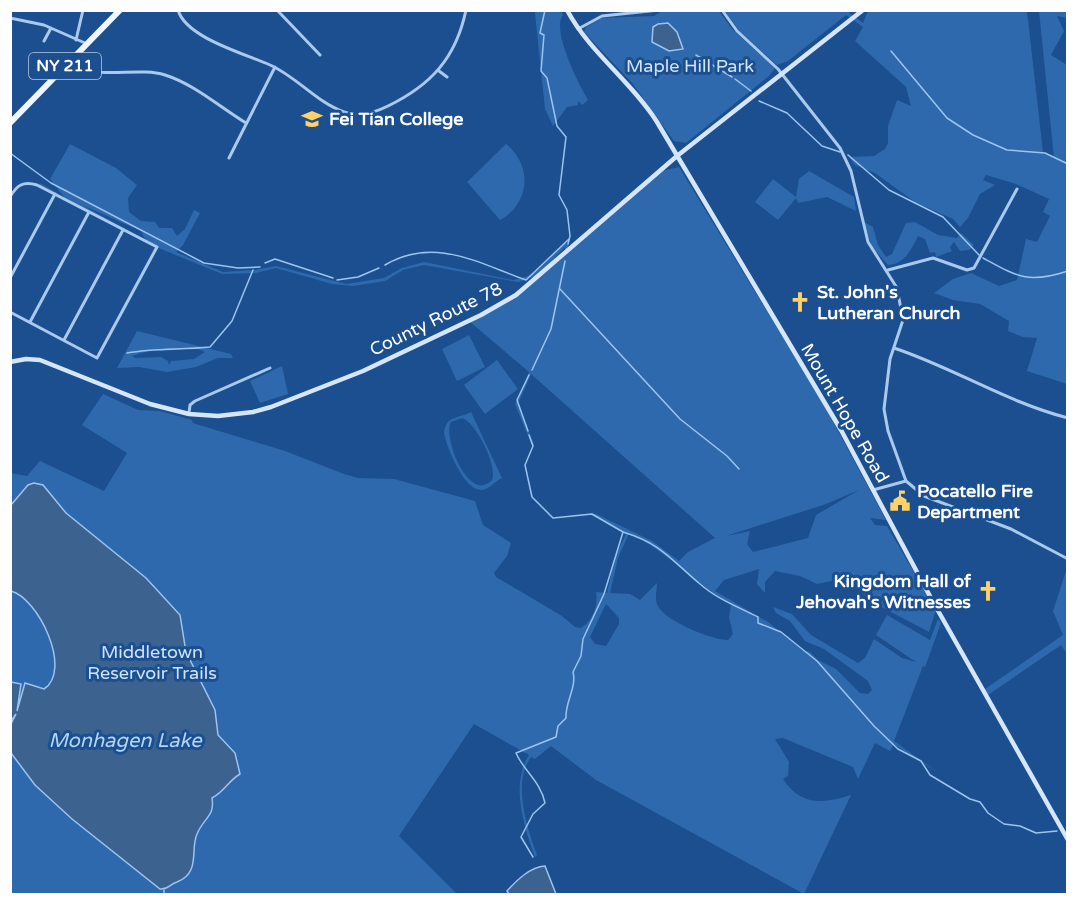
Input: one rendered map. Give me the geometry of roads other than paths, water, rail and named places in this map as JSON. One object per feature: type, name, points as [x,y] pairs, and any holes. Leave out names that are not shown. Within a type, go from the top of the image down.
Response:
[{"type":"main road","name":"NY 211","points":[[10,123],[120,10]]},
{"type":"street","points":[[76,41],[75,33],[83,10]]},
{"type":"street","points":[[178,10],[183,22],[195,31],[275,67],[325,103],[356,115],[368,114],[396,103],[423,86],[439,71],[455,41],[466,10]]},
{"type":"street","points":[[277,10],[320,55]]},
{"type":"street","name":"Mount Hope Road","points":[[567,10],[578,28],[648,107],[841,430],[1068,840]]},
{"type":"street","points":[[578,28],[602,16],[659,10]]},
{"type":"street","points":[[722,10],[737,31],[781,74],[843,153],[854,184],[868,242],[888,270],[897,288],[903,309],[902,326],[894,348],[884,391],[884,409],[888,431],[906,481],[916,491],[933,500],[1011,529],[1068,559]]},
{"type":"street","name":"County Route 78","points":[[10,362],[26,358],[40,360],[122,395],[189,414],[235,415],[271,406],[363,371],[481,315],[538,278],[677,156],[863,10]]},
{"type":"street","points":[[10,18],[51,28],[87,44]]},
{"type":"street","points":[[44,41],[51,28]]},
{"type":"street","points":[[69,62],[82,70],[149,72],[168,76],[246,123]]},
{"type":"street","points":[[229,158],[275,67]]},
{"type":"street","points":[[439,71],[447,77]]},
{"type":"street","points":[[10,197],[15,189],[26,183],[37,185],[157,248],[97,358],[10,312]]},
{"type":"street","points":[[888,270],[933,258],[972,269],[1017,189]]},
{"type":"street","points":[[10,278],[55,194]]},
{"type":"street","points":[[30,322],[89,212]]},
{"type":"street","points":[[64,340],[123,230]]},
{"type":"street","points":[[894,348],[933,362],[1024,406],[1068,418]]},
{"type":"street","points":[[189,414],[190,405],[195,400],[270,368]]},
{"type":"street","points":[[873,490],[906,481]]},
{"type":"street","points":[[10,483],[10,494]]},
{"type":"water","points":[[668,23],[677,32],[683,49],[669,51],[652,42],[653,27]]},
{"type":"water","name":"Monhagen Lake","points":[[34,483],[43,485],[66,513],[146,578],[180,615],[186,652],[215,710],[218,735],[235,753],[240,774],[212,798],[212,809],[195,840],[192,867],[189,873],[165,889],[160,889],[72,819],[35,785],[11,753],[11,724],[16,714],[11,721],[11,682],[21,684],[17,711],[25,683],[44,689],[52,680],[55,667],[53,651],[41,620],[21,596],[11,591],[11,505],[28,485]]},
{"type":"water","points":[[545,866],[556,894],[509,894],[507,891],[524,875]]},
{"type":"waterway","points":[[545,10],[540,33],[544,35],[541,71],[547,78],[557,126],[566,137],[559,195],[567,210],[570,236],[568,244]]},
{"type":"waterway","points":[[891,51],[947,118],[973,135],[1007,150],[1045,153],[1068,164]]},
{"type":"waterway","points":[[696,55],[732,77]]},
{"type":"waterway","points":[[735,79],[751,91]]},
{"type":"waterway","points":[[759,101],[787,113],[822,146],[840,152]]},
{"type":"waterway","points":[[10,153],[51,183],[204,263],[238,268],[260,267]]},
{"type":"waterway","points":[[848,155],[889,190],[943,217],[979,255]]},
{"type":"waterway","points":[[385,265],[403,257],[421,253],[438,253],[473,260],[526,280],[569,239]]},
{"type":"waterway","points":[[983,258],[1005,270],[1033,278],[1068,271]]},
{"type":"waterway","points":[[265,263],[275,259],[333,278]]},
{"type":"waterway","points":[[532,370],[551,329],[565,261]]},
{"type":"waterway","points":[[337,280],[358,277],[379,268]]},
{"type":"waterway","points":[[127,353],[210,347],[232,321],[253,270]]},
{"type":"waterway","points":[[560,289],[680,419],[727,456],[739,469]]},
{"type":"waterway","points":[[528,431],[517,400],[529,375]]},
{"type":"waterway","points":[[529,435],[533,446],[525,465],[532,497],[553,518],[592,514],[623,532],[604,594],[583,639],[581,656],[573,672],[574,678],[566,718],[558,726],[556,737],[516,753],[536,782],[545,803],[533,814],[521,837],[533,857]]},
{"type":"waterway","points":[[623,532],[657,547],[713,594],[758,617],[758,623],[781,632],[817,661],[874,726],[898,749],[921,761],[930,775],[970,799],[980,802],[988,813],[1004,824],[1020,826],[1036,833],[1057,831]]},
{"type":"place","name":"Fei Tian College","points":[[312,119]]},
{"type":"place","name":"St. John's Lutheran Church","points":[[800,302]]},
{"type":"place","name":"Pocatello Fire Department","points":[[900,501]]},
{"type":"place","name":"Kingdom Hall of Jehovah's Witnesses","points":[[988,591]]},
{"type":"park label","name":"Maple Hill Park","points":[[690,66]]},
{"type":"park label","name":"Middletown Reservoir Trails","points":[[152,662]]}]
